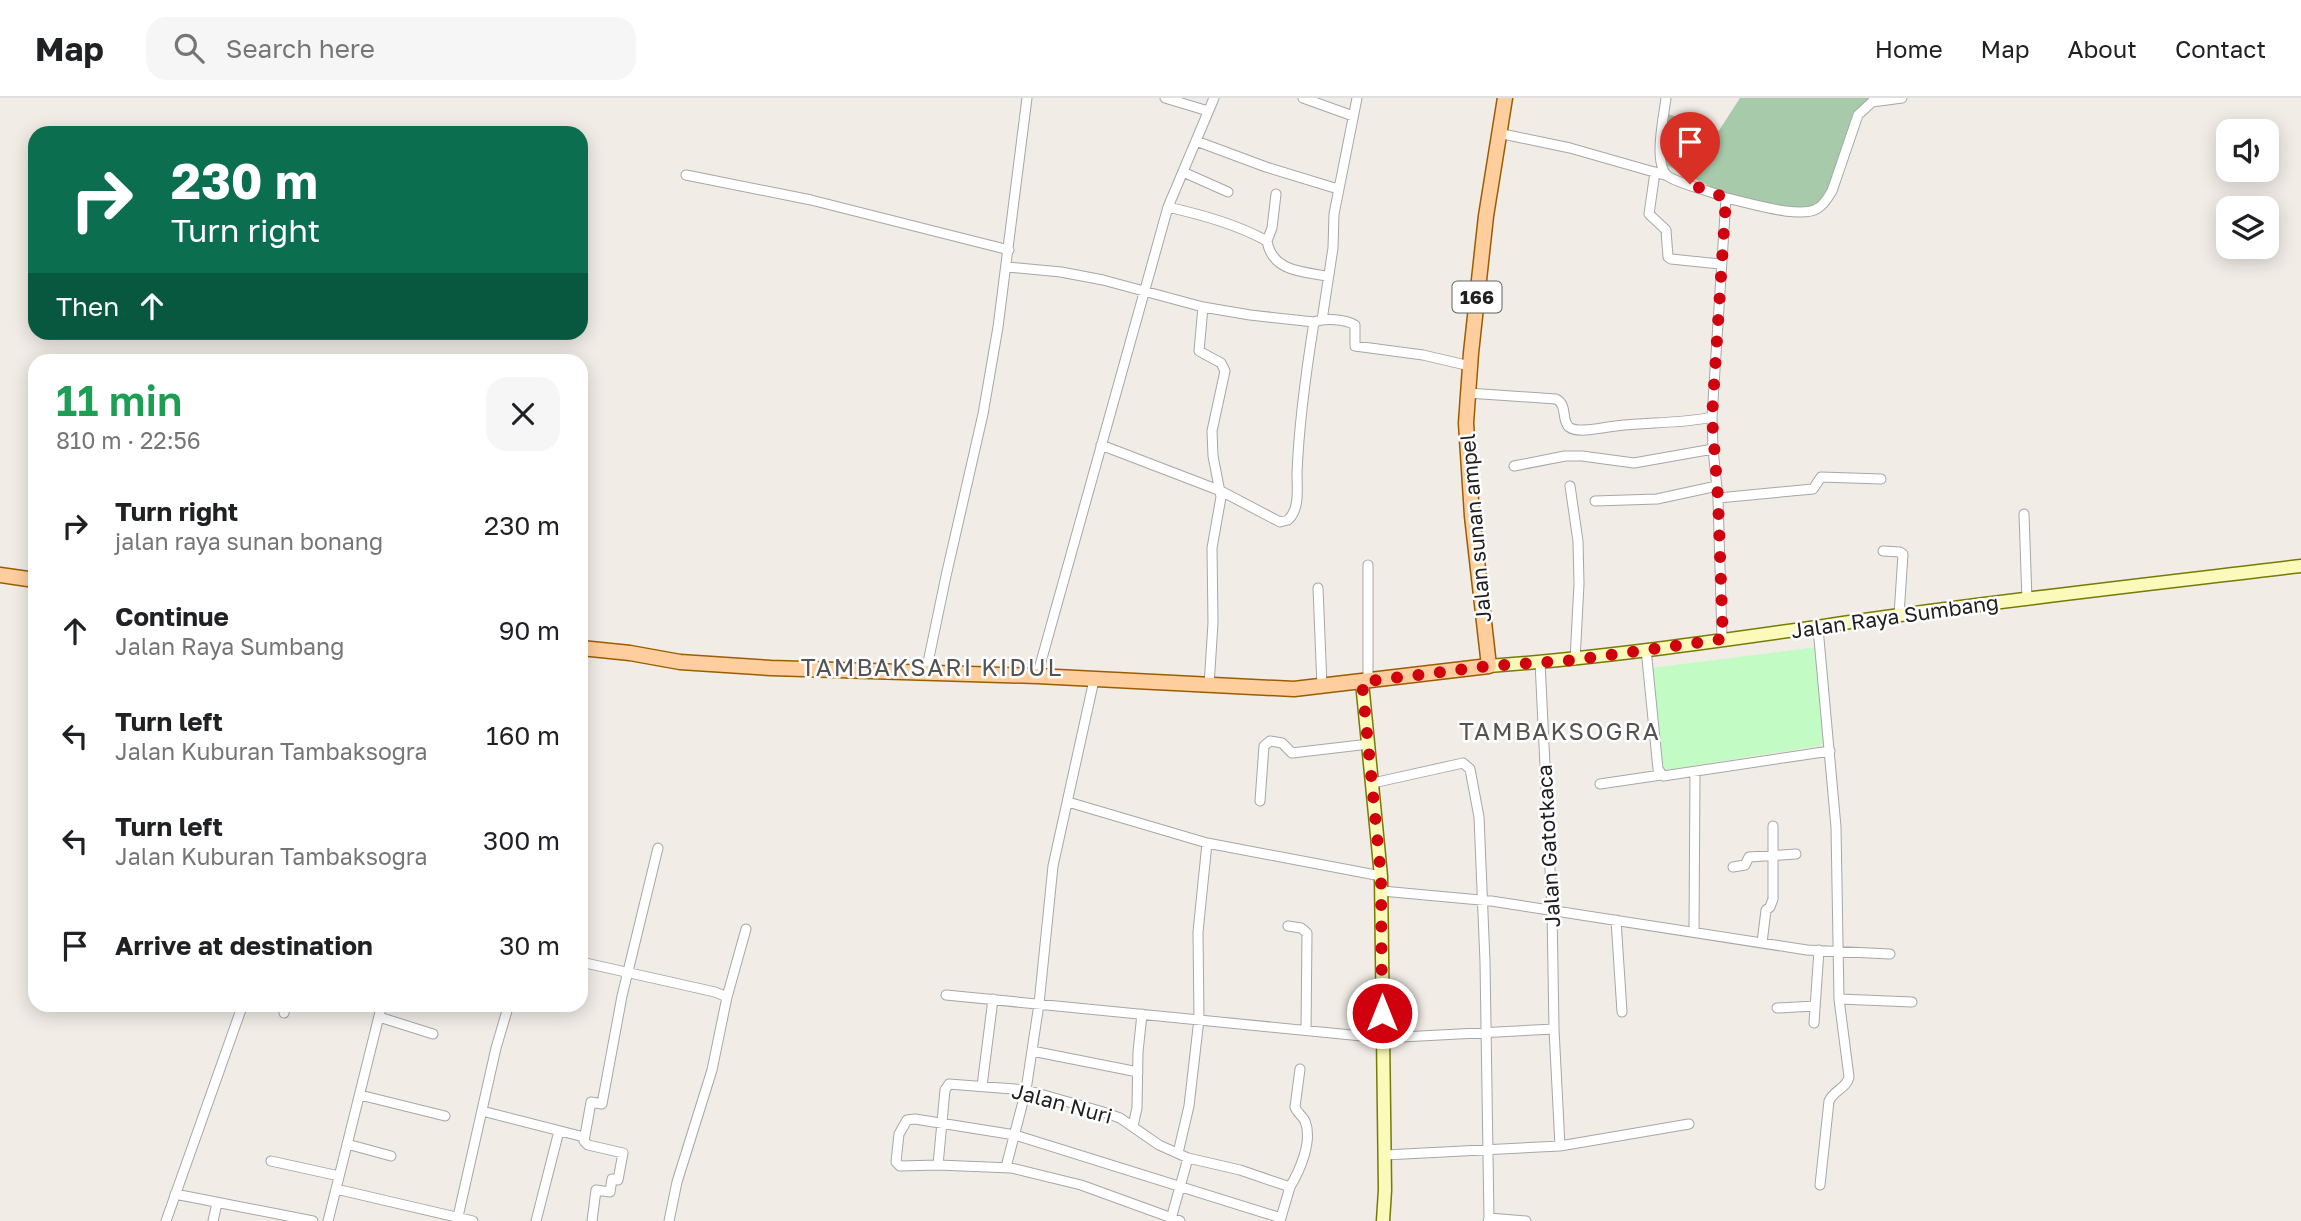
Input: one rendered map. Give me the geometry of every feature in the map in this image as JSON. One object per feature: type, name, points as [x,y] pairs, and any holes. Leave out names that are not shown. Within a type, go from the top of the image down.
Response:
[{"type":"main road","name":"Jalan sunan ampel","points":[[1489,666],[1466,438],[1470,366],[1486,216],[1505,98]]},
{"type":"main road","points":[[0,576],[28,579]]},
{"type":"main road","points":[[588,650],[630,653],[680,662],[771,668],[1037,676],[1294,690],[1489,666]]},
{"type":"street","points":[[926,672],[983,414],[1007,267],[1027,98]]},
{"type":"street","points":[[1164,98],[1208,111]]},
{"type":"street","points":[[1037,676],[1168,207],[1214,98]]},
{"type":"street","points":[[1303,98],[1353,116]]},
{"type":"street","points":[[1101,445],[1221,491],[1280,522],[1288,520],[1294,512],[1304,382],[1333,248],[1338,189],[1357,98]]},
{"type":"street","points":[[1666,98],[1659,157],[1661,167],[1668,176]]},
{"type":"street","points":[[1498,133],[1570,148],[1656,172],[1726,198],[1804,212],[1817,210],[1832,191],[1858,115],[1872,102],[1902,98]]},
{"type":"street","points":[[1196,141],[1266,167],[1338,189]]},
{"type":"street","points":[[1183,172],[1228,192]]},
{"type":"street","points":[[1656,172],[1649,214],[1665,230],[1668,257],[1720,264]]},
{"type":"street","points":[[686,175],[811,200],[1009,250]]},
{"type":"street","points":[[1266,241],[1272,228],[1276,194]]},
{"type":"street","points":[[1723,639],[1712,417],[1726,198]]},
{"type":"street","points":[[1168,207],[1250,232],[1266,241],[1271,256],[1278,262],[1296,271],[1327,276]]},
{"type":"street","points":[[1007,267],[1061,272],[1250,316],[1353,323],[1356,330],[1355,346],[1423,355],[1470,366]]},
{"type":"street","points":[[1203,307],[1199,351],[1221,363],[1225,372],[1212,431],[1213,456],[1221,491],[1212,548],[1213,612],[1209,686]]},
{"type":"street","points":[[1468,393],[1556,398],[1563,405],[1568,426],[1590,430],[1712,417]]},
{"type":"street","points":[[1514,466],[1574,456],[1634,463],[1713,449]]},
{"type":"street","points":[[1718,498],[1813,489],[1821,477],[1881,479]]},
{"type":"street","points":[[1570,486],[1578,541],[1575,660]]},
{"type":"street","points":[[1595,501],[1657,499],[1717,486]]},
{"type":"street","points":[[2024,514],[2027,600]]},
{"type":"street","points":[[1883,551],[1903,554],[1899,615]]},
{"type":"street","points":[[1368,565],[1365,682],[1381,876],[1385,1155],[1383,1221]]},
{"type":"street","name":"Jalan Raya Sumbang","points":[[1489,666],[1575,660],[1899,615],[2301,566]]},
{"type":"street","points":[[1318,589],[1322,686]]},
{"type":"street","points":[[1818,628],[1836,827],[1839,999],[1848,1081],[1833,1093],[1829,1101],[1820,1185]]},
{"type":"street","points":[[1646,649],[1658,769],[1661,775]]},
{"type":"street","name":"Jalan Gatotkaca","points":[[1540,662],[1560,1146]]},
{"type":"street","points":[[1006,1167],[1026,1090],[1039,1004],[1052,872],[1094,680]]},
{"type":"street","points":[[1260,801],[1264,747],[1270,741],[1282,743],[1292,753],[1369,744]]},
{"type":"street","points":[[1600,784],[1830,751]]},
{"type":"street","points":[[1373,783],[1463,763],[1468,766],[1479,817],[1483,900],[1489,1220],[1527,1221]]},
{"type":"street","points":[[1694,931],[1695,772]]},
{"type":"street","points":[[1068,802],[1208,843],[1381,876]]},
{"type":"street","points":[[1762,943],[1766,911],[1773,899],[1773,826]]},
{"type":"street","points":[[1178,1153],[1189,1106],[1199,1019],[1198,932],[1208,843]]},
{"type":"street","points":[[592,1221],[596,1191],[610,1192],[612,1179],[618,1180],[623,1153],[588,1145],[584,1137],[591,1102],[602,1104],[627,972],[658,848]]},
{"type":"street","points":[[1733,867],[1745,865],[1749,858],[1796,854]]},
{"type":"street","points":[[1381,891],[1483,900],[1762,943],[1890,954]]},
{"type":"street","points":[[1616,920],[1622,1012]]},
{"type":"street","points":[[1288,926],[1301,928],[1307,933],[1307,1030]]},
{"type":"street","points":[[669,1221],[677,1182],[712,1070],[727,997],[746,929]]},
{"type":"street","points":[[1814,1023],[1819,950]]},
{"type":"street","points":[[588,964],[727,997]]},
{"type":"street","points":[[946,995],[1382,1038],[1555,1029]]},
{"type":"street","points":[[982,1086],[993,999]]},
{"type":"street","points":[[1839,999],[1912,1002]]},
{"type":"street","points":[[1776,1007],[1815,1006]]},
{"type":"street","points":[[166,1221],[240,1012]]},
{"type":"street","points":[[328,1221],[381,1012]]},
{"type":"street","points":[[457,1218],[507,1012]]},
{"type":"street","points":[[1133,1126],[1137,1108],[1142,1014]]},
{"type":"street","points":[[379,1017],[433,1034]]},
{"type":"street","points":[[1032,1051],[1138,1073]]},
{"type":"street","points":[[1188,1158],[1181,1186],[1176,1220],[1081,1185],[1006,1167],[902,1166],[897,1164],[896,1157],[899,1134],[907,1120],[942,1122],[1015,1135],[1181,1186],[1280,1220],[1290,1187],[1304,1160],[1305,1122],[1295,1107],[1300,1069]]},
{"type":"street","name":"Jalan Nuri","points":[[942,1122],[945,1090],[949,1084],[1026,1090],[1120,1118],[1159,1144],[1188,1158],[1240,1170],[1290,1187]]},
{"type":"street","points":[[360,1094],[445,1116]]},
{"type":"street","points":[[482,1111],[584,1137]]},
{"type":"street","points":[[938,1165],[942,1122]]},
{"type":"street","points":[[1385,1155],[1560,1146],[1689,1124]]},
{"type":"street","points":[[536,1221],[559,1131]]},
{"type":"street","points":[[347,1144],[391,1156]]},
{"type":"street","points":[[271,1161],[340,1176]]},
{"type":"street","points":[[336,1189],[473,1221]]},
{"type":"street","points":[[175,1194],[313,1221]]},
{"type":"street","points":[[213,1221],[217,1203]]},
{"type":"green space","points":[[1740,98],[1871,98],[1853,114],[1824,200],[1805,210],[1728,195],[1666,165],[1663,157],[1668,114],[1686,120],[1700,133],[1718,132]]},
{"type":"green space","points":[[1817,647],[1825,741],[1819,746],[1666,770],[1660,764],[1651,668]]},
{"type":"district","name":"TAMBAKSARI KIDUL","points":[[932,668]]},
{"type":"district","name":"TAMBAKSOGRA","points":[[1560,732]]},
{"type":"route","points":[[1382,1013],[1381,876],[1362,682],[1489,666],[1575,660],[1723,639],[1712,417],[1726,198],[1690,184]]}]
